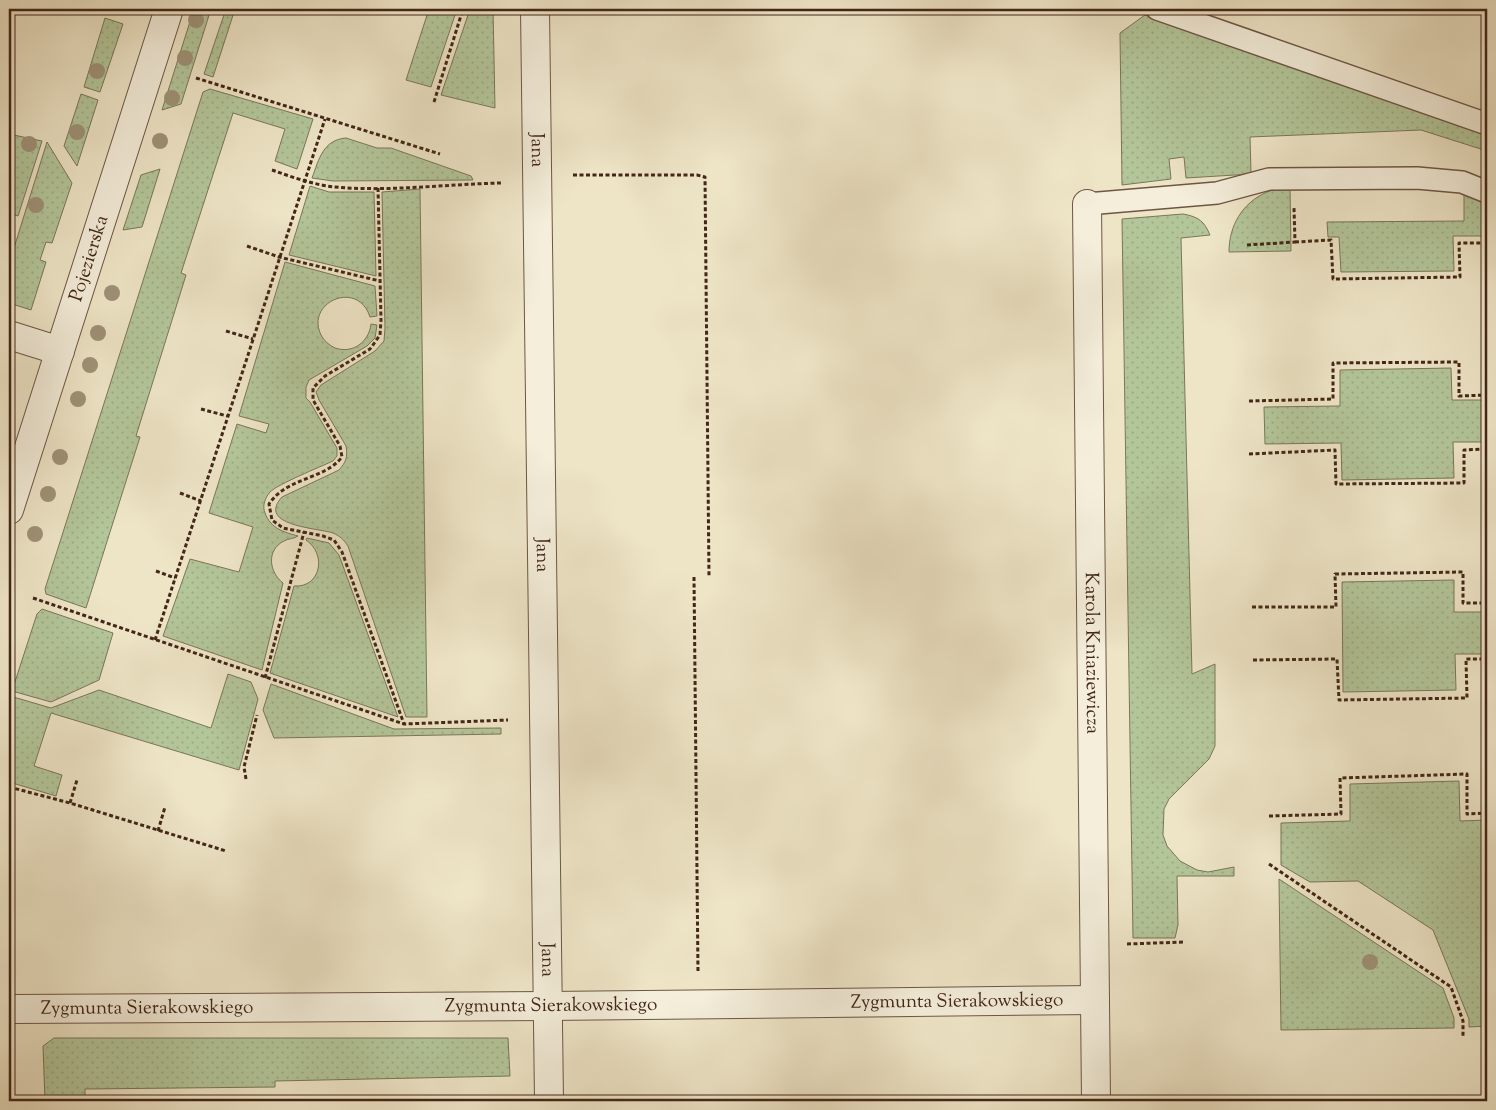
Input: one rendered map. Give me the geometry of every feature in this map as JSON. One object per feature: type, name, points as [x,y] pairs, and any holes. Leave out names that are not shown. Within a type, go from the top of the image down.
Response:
[{"type":"street","name":"Pojezierska","points":[[9,510],[169,9]]},
{"type":"street","name":"Jana","points":[[535,9],[549,1101]]},
{"type":"street","name":"Karola Kniaziewicza","points":[[1086,204],[1096,1101]]},
{"type":"street","points":[[9,335],[60,351]]},
{"type":"street","name":"Zygmunta Sierakowskiego","points":[[9,1009],[1095,1000]]},
{"type":"lane","points":[[1157,9],[1487,124]]},
{"type":"lane","points":[[1086,204],[1216,193],[1269,179],[1417,178],[1462,182],[1487,192]]},
{"type":"path","points":[[434,102],[463,9]]},
{"type":"path","points":[[196,78],[440,154]]},
{"type":"path","points":[[155,640],[325,119]]},
{"type":"path","points":[[272,170],[304,181],[334,187],[378,188],[502,183]]},
{"type":"path","points":[[573,175],[698,175],[705,177],[709,577]]},
{"type":"path","points":[[1293,179],[1295,242]]},
{"type":"path","points":[[378,188],[382,320],[380,335],[370,349],[325,376],[313,388],[313,400],[340,446],[342,457],[336,465],[285,488],[269,504],[272,520],[283,528],[334,540],[342,552],[404,724]]},
{"type":"path","points":[[1247,244],[1331,240],[1333,279],[1460,277],[1459,244],[1487,243]]},
{"type":"path","points":[[247,246],[279,257],[380,281]]},
{"type":"path","points":[[226,331],[252,339]]},
{"type":"path","points":[[1249,401],[1333,399],[1333,363],[1459,362],[1459,396],[1487,395]]},
{"type":"path","points":[[201,409],[227,416]]},
{"type":"path","points":[[1249,454],[1335,450],[1336,484],[1464,483],[1464,450],[1487,449]]},
{"type":"path","points":[[180,493],[200,501]]},
{"type":"path","points":[[265,678],[304,532]]},
{"type":"path","points":[[156,571],[175,578]]},
{"type":"path","points":[[1252,607],[1336,607],[1335,574],[1462,572],[1463,603],[1487,603]]},
{"type":"path","points":[[694,577],[698,972]]},
{"type":"path","points":[[33,598],[404,724],[508,720]]},
{"type":"path","points":[[1253,660],[1337,659],[1339,700],[1467,698],[1466,660],[1487,659]]},
{"type":"path","points":[[246,779],[244,767],[257,715]]},
{"type":"path","points":[[1268,816],[1340,814],[1340,778],[1467,774],[1467,814],[1487,813]]},
{"type":"path","points":[[70,803],[77,780]]},
{"type":"path","points":[[9,787],[70,803],[226,851]]},
{"type":"path","points":[[158,831],[166,807]]},
{"type":"path","points":[[1269,864],[1451,987],[1462,1021],[1463,1036]]},
{"type":"path","points":[[1124,944],[1184,942]]},
{"type":"green space","points":[[194,9],[211,9],[181,104],[162,110]]},
{"type":"green space","points":[[226,9],[235,9],[213,77],[204,74]]},
{"type":"green space","points":[[429,9],[457,9],[431,87],[406,80]]},
{"type":"green space","points":[[470,9],[493,9],[495,108],[441,95]]},
{"type":"green space","points":[[1145,15],[1487,134],[1487,151],[1421,130],[1250,137],[1251,174],[1186,178],[1184,157],[1169,159],[1171,179],[1122,185],[1120,33]]},
{"type":"green space","points":[[105,18],[123,24],[100,92],[84,87]]},
{"type":"green space","points":[[210,89],[313,119],[297,169],[275,161],[285,129],[233,113],[181,273],[186,275],[136,436],[140,437],[86,608],[46,594],[45,589],[203,92]]},
{"type":"green space","points":[[81,94],[98,100],[77,166],[64,146]]},
{"type":"green space","points":[[9,134],[42,141],[18,216],[9,213]]},
{"type":"green space","points":[[346,138],[377,148],[391,148],[471,176],[473,180],[333,181],[312,178],[320,158],[327,147],[332,142]]},
{"type":"green space","points":[[47,142],[72,183],[52,243],[46,242],[40,260],[46,262],[31,310],[9,303],[9,264]]},
{"type":"green space","points":[[160,169],[142,227],[123,230],[141,175]]},
{"type":"green space","points":[[310,186],[329,192],[374,192],[376,276],[289,255]]},
{"type":"green space","points":[[1290,188],[1291,251],[1229,252],[1234,224],[1244,209],[1267,192]]},
{"type":"green space","points":[[420,189],[427,717],[406,717],[348,546],[342,538],[333,533],[303,527],[283,520],[277,514],[276,507],[282,497],[339,470],[345,462],[347,456],[346,446],[316,392],[321,385],[375,351],[384,341],[382,192]]},
{"type":"green space","points":[[1464,192],[1487,201],[1487,236],[1453,236],[1454,271],[1341,272],[1339,237],[1328,237],[1327,222],[1464,221]]},
{"type":"green space","points":[[1183,214],[1200,220],[1206,226],[1210,235],[1181,238],[1192,674],[1215,664],[1215,746],[1209,759],[1169,799],[1164,809],[1163,835],[1167,846],[1180,861],[1197,870],[1208,872],[1234,867],[1234,876],[1177,876],[1178,925],[1175,938],[1133,938],[1122,219]]},
{"type":"green space","points":[[285,262],[375,286],[377,316],[370,317],[364,306],[355,299],[345,297],[335,299],[326,305],[320,313],[318,323],[321,335],[331,346],[342,349],[354,348],[367,336],[371,324],[377,325],[375,338],[367,346],[309,380],[306,387],[306,398],[337,448],[337,456],[333,461],[274,489],[268,494],[264,502],[264,510],[274,526],[298,536],[278,545],[272,555],[272,567],[283,583],[262,670],[163,636],[190,559],[239,572],[253,527],[209,513],[237,424],[266,433],[269,424],[239,416]]},
{"type":"green space","points":[[1451,368],[1452,400],[1487,400],[1487,442],[1453,442],[1454,478],[1342,480],[1341,443],[1265,444],[1264,407],[1340,406],[1340,370]]},
{"type":"green space","points":[[307,538],[329,543],[339,555],[398,717],[270,673],[294,586],[310,582],[318,569],[317,553],[306,540]]},
{"type":"green space","points":[[1454,580],[1454,612],[1487,612],[1487,654],[1455,654],[1456,690],[1343,692],[1342,582]]},
{"type":"green space","points":[[42,609],[113,633],[99,680],[51,702],[12,691],[37,614]]},
{"type":"green space","points":[[228,674],[251,682],[258,699],[239,770],[51,713],[34,766],[62,775],[56,796],[9,782],[10,696],[51,708],[99,690],[211,728]]},
{"type":"green space","points":[[271,684],[394,729],[501,728],[501,734],[274,738],[263,710]]},
{"type":"green space","points":[[1459,781],[1460,821],[1487,820],[1487,1026],[1469,1027],[1469,1019],[1433,930],[1358,881],[1310,882],[1281,865],[1281,823],[1350,821],[1350,784]]},
{"type":"green space","points":[[1279,879],[1443,988],[1454,1018],[1454,1028],[1281,1030]]},
{"type":"green space","points":[[54,1038],[508,1038],[510,1076],[275,1081],[275,1087],[85,1089],[85,1101],[45,1101],[43,1046]]}]
